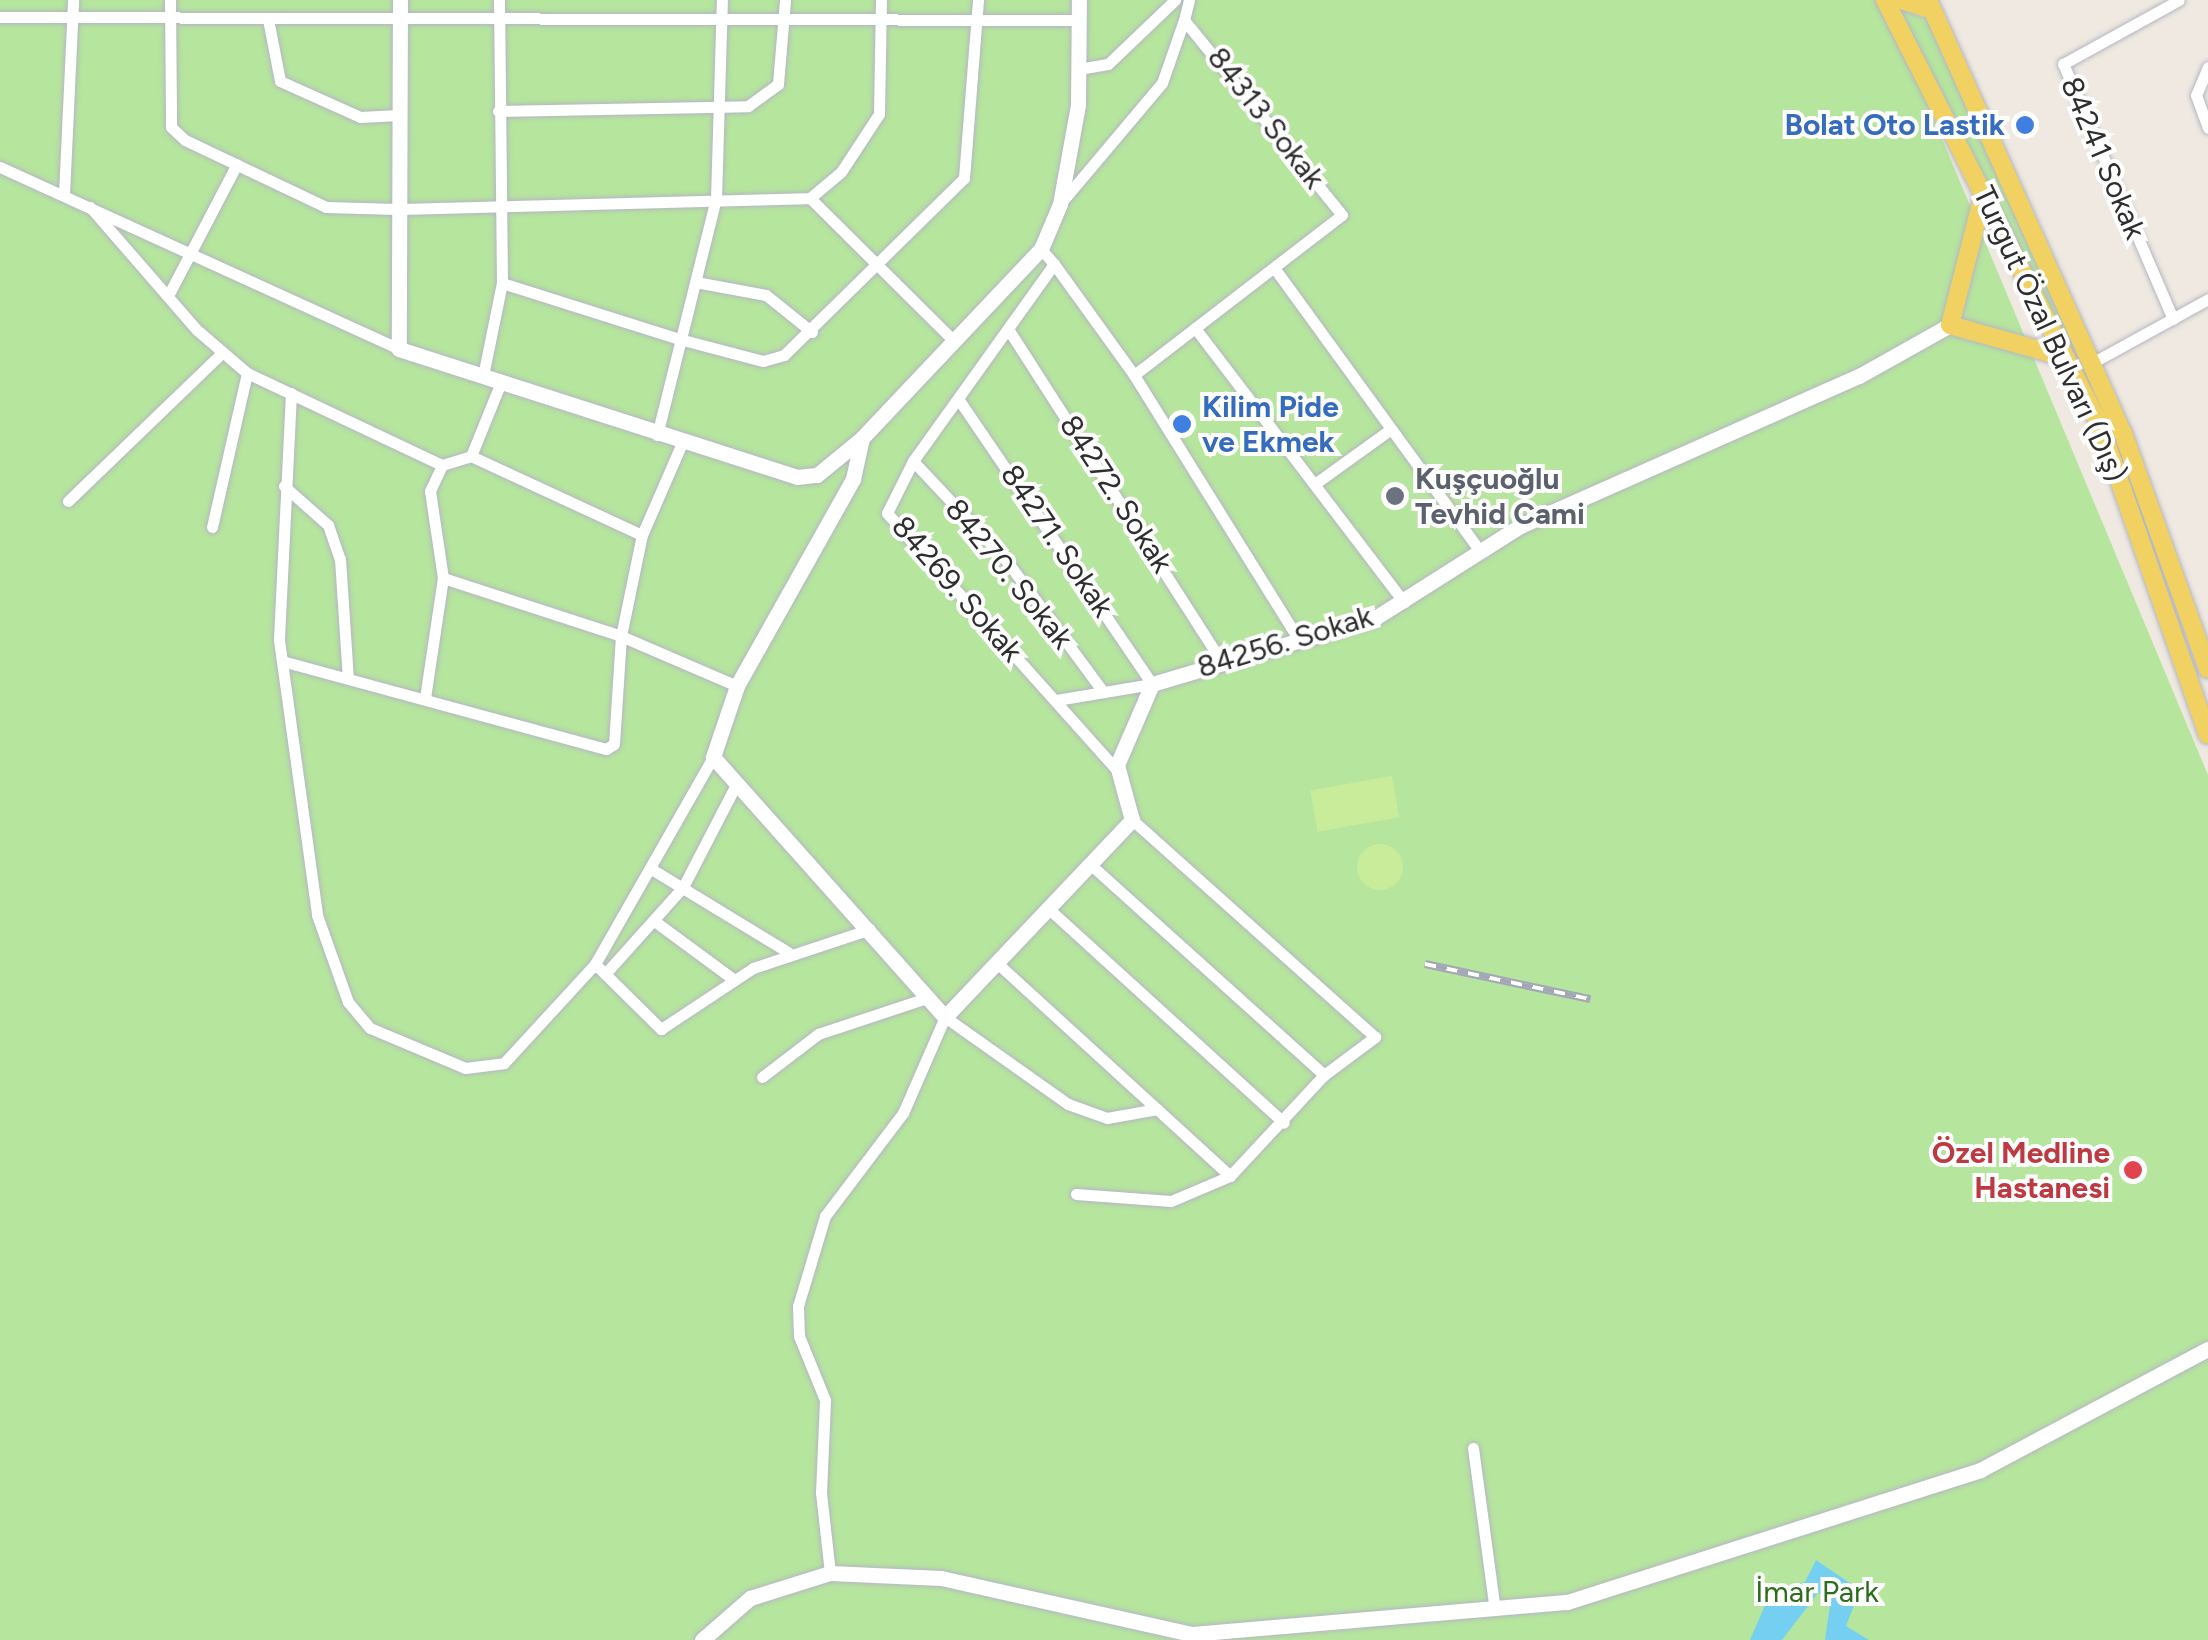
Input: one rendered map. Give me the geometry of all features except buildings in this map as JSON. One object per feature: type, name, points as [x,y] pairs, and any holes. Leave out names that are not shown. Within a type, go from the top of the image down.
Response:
[{"type":"main road","name":"Turgut Özal Bulvarı (Dış)","points":[[1885,0],[2101,428],[2208,736]]},
{"type":"main road","points":[[1901,0],[1936,3]]},
{"type":"main road","name":"Turgut Özal Bulvarı (Dış)","points":[[1936,3],[2201,628],[2208,669]]},
{"type":"main road","points":[[1984,192],[1950,326],[2064,357]]},
{"type":"street","points":[[64,194],[73,0]]},
{"type":"street","points":[[170,0],[171,127],[326,207],[398,210],[496,204],[810,198],[842,172],[879,114],[881,0]]},
{"type":"street","points":[[398,349],[400,0]]},
{"type":"street","points":[[484,376],[502,282],[496,204],[499,0]]},
{"type":"street","points":[[657,435],[701,283],[716,199],[722,0]]},
{"type":"street","points":[[498,111],[718,108],[763,100],[778,84],[780,18],[785,0]]},
{"type":"street","points":[[502,282],[683,340],[763,361],[812,332],[964,178],[978,0]]},
{"type":"street","points":[[0,167],[194,248],[398,349],[682,443],[796,477],[816,475],[862,438],[951,338],[1041,249],[1060,204],[1080,69],[1079,0]]},
{"type":"street","points":[[1080,69],[1108,64],[1175,0]]},
{"type":"street","name":"84313 Sokak","points":[[1189,0],[1184,20],[1342,215],[1275,270]]},
{"type":"street","name":"84241 Sokak","points":[[2173,318],[2063,64],[2179,0]]},
{"type":"street","points":[[0,17],[170,21],[978,16],[1080,20]]},
{"type":"street","points":[[268,20],[280,82],[360,118],[398,115]]},
{"type":"street","points":[[1060,204],[1162,83],[1184,20]]},
{"type":"street","points":[[2208,67],[2196,95],[2208,128]]},
{"type":"street","points":[[170,292],[237,164]]},
{"type":"street","points":[[810,198],[951,338]]},
{"type":"street","points":[[90,207],[222,353],[248,373],[442,465],[471,456],[642,535]]},
{"type":"street","points":[[1041,249],[1134,375],[1298,638]]},
{"type":"street","name":"84269. Sokak","points":[[1054,264],[1010,332],[913,461],[887,513],[1117,770]]},
{"type":"street","points":[[1134,375],[1275,270],[1480,551]]},
{"type":"street","points":[[701,283],[766,295],[812,332]]},
{"type":"street","points":[[2090,364],[2208,299]]},
{"type":"street","name":"84256. Sokak","points":[[1152,684],[1404,602],[1480,551],[1950,326]]},
{"type":"street","points":[[1195,328],[1404,602]]},
{"type":"street","name":"84272. Sokak","points":[[1010,332],[1220,659]]},
{"type":"street","points":[[68,500],[222,353]]},
{"type":"street","points":[[212,527],[248,373]]},
{"type":"street","points":[[471,456],[501,382]]},
{"type":"street","points":[[291,393],[284,486],[282,661],[317,915],[348,1002],[370,1028],[465,1068],[494,1068],[595,964],[653,870],[713,757],[737,686],[853,479],[862,438]]},
{"type":"street","name":"84271. Sokak","points":[[959,400],[1152,684]]},
{"type":"street","points":[[1316,483],[1390,429]]},
{"type":"street","points":[[282,661],[606,749],[614,744],[620,636],[642,535],[682,443]]},
{"type":"street","name":"84270. Sokak","points":[[913,461],[1006,560],[1102,690]]},
{"type":"street","points":[[425,698],[443,578],[430,491],[442,465]]},
{"type":"street","points":[[284,486],[328,526],[340,558],[348,678]]},
{"type":"street","points":[[443,578],[620,636],[737,686]]},
{"type":"street","points":[[1056,700],[1152,684],[1117,770],[1132,820],[1374,1037],[1324,1075],[1230,1176],[1171,1201],[1076,1194]]},
{"type":"street","points":[[713,757],[870,929],[924,999],[945,1017],[1068,1104],[1107,1118],[1156,1108]]},
{"type":"street","points":[[605,974],[656,923],[683,887],[737,783]]},
{"type":"street","points":[[830,1573],[825,1400],[799,1336],[798,1306],[825,1216],[902,1113],[945,1017],[1132,820]]},
{"type":"street","points":[[1092,865],[1324,1075]]},
{"type":"street","points":[[653,870],[788,952]]},
{"type":"street","points":[[1050,910],[1284,1122]]},
{"type":"street","points":[[656,923],[733,978]]},
{"type":"street","points":[[595,964],[661,1029],[733,978],[788,952],[870,929]]},
{"type":"street","points":[[997,963],[1230,1176]]},
{"type":"street","points":[[762,1077],[818,1034],[924,999]]},
{"type":"street","points":[[702,1640],[750,1598],[830,1573],[942,1578],[1191,1634],[1567,1602],[1980,1470],[2208,1349]]},
{"type":"street","points":[[1472,1448],[1495,1610]]},
{"type":"green space","name":"İmar Park","points":[[0,0],[1884,0],[2208,775],[2208,1640],[0,1640]]},
{"type":"green space","points":[[1899,9],[1927,19],[2116,437],[2208,708],[2113,439]]},
{"type":"green space","points":[[1392,776],[1399,817],[1318,832],[1310,790]]},
{"type":"green space","points":[[1380,844],[1396,851],[1403,867],[1396,883],[1380,890],[1364,883],[1357,867],[1364,851]]},
{"type":"water","points":[[1816,1560],[1860,1590],[1846,1626],[1869,1640],[1825,1640],[1831,1598],[1818,1593],[1782,1640],[1750,1640],[1769,1596],[1805,1582]]},
{"type":"railway","points":[[1425,964],[1590,999]]},
{"type":"place","name":"Bolat Oto Lastik","points":[[2025,125]]},
{"type":"place","name":"Kilim Pide ve Ekmek","points":[[1182,424]]},
{"type":"place","name":"Kuşçuoğlu Tevhid Cami","points":[[1395,496]]},
{"type":"place","name":"Özel Medline Hastanesi","points":[[2133,1170]]}]
